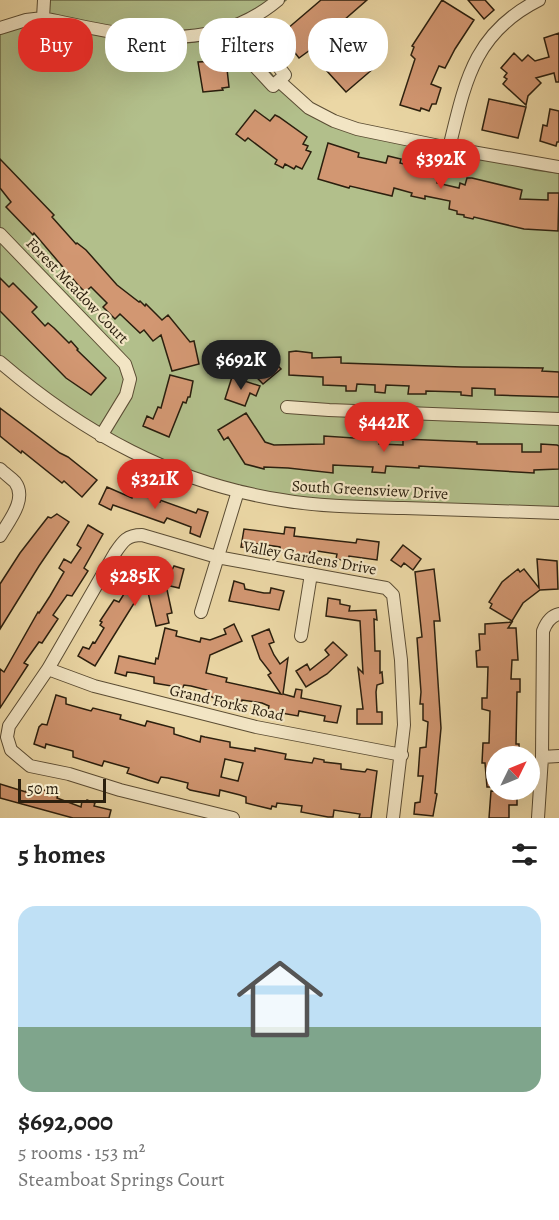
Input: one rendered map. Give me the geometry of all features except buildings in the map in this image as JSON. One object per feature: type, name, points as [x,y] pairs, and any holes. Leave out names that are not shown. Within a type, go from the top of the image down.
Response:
[{"type":"street","points":[[44,0],[44,18]]},
{"type":"street","points":[[254,18],[278,0]]},
{"type":"street","points":[[449,148],[463,90],[476,58],[488,40],[506,22],[539,0]]},
{"type":"street","points":[[0,28],[18,22]]},
{"type":"street","points":[[93,27],[169,38],[199,36]]},
{"type":"street","points":[[260,72],[273,86],[285,75],[283,72]]},
{"type":"street","points":[[279,81],[309,108],[334,121],[357,129],[559,167]]},
{"type":"street","name":"Forest Meadow Court","points":[[0,234],[125,364],[130,379],[126,394],[101,436]]},
{"type":"street","name":"South Greensview Drive","points":[[0,362],[36,392],[101,436],[175,472],[238,491],[329,506],[559,513]]},
{"type":"street","points":[[287,407],[559,419]]},
{"type":"street","points":[[0,469],[16,483],[19,500],[0,536]]},
{"type":"street","points":[[201,612],[238,491]]},
{"type":"street","name":"Valley Gardens Drive","points":[[233,818],[120,790],[69,774],[30,766],[11,750],[7,737],[9,726],[48,669],[124,539],[132,535],[142,535],[217,558],[386,588],[393,595],[402,677],[404,725],[393,818]]},
{"type":"street","points":[[301,636],[311,574]]},
{"type":"street","points":[[538,818],[542,757],[543,632],[546,623],[559,614]]},
{"type":"street","name":"Grand Forks Road","points":[[48,669],[94,686],[248,725],[402,754]]},
{"type":"street","points":[[542,757],[559,756]]},
{"type":"green space","points":[[46,0],[286,0],[260,18],[199,18],[199,72],[270,72],[276,80],[313,110],[382,133],[535,170],[559,173],[559,513],[283,501],[139,456],[0,361],[0,33],[18,28],[18,72],[93,72],[93,18],[45,18]]}]
